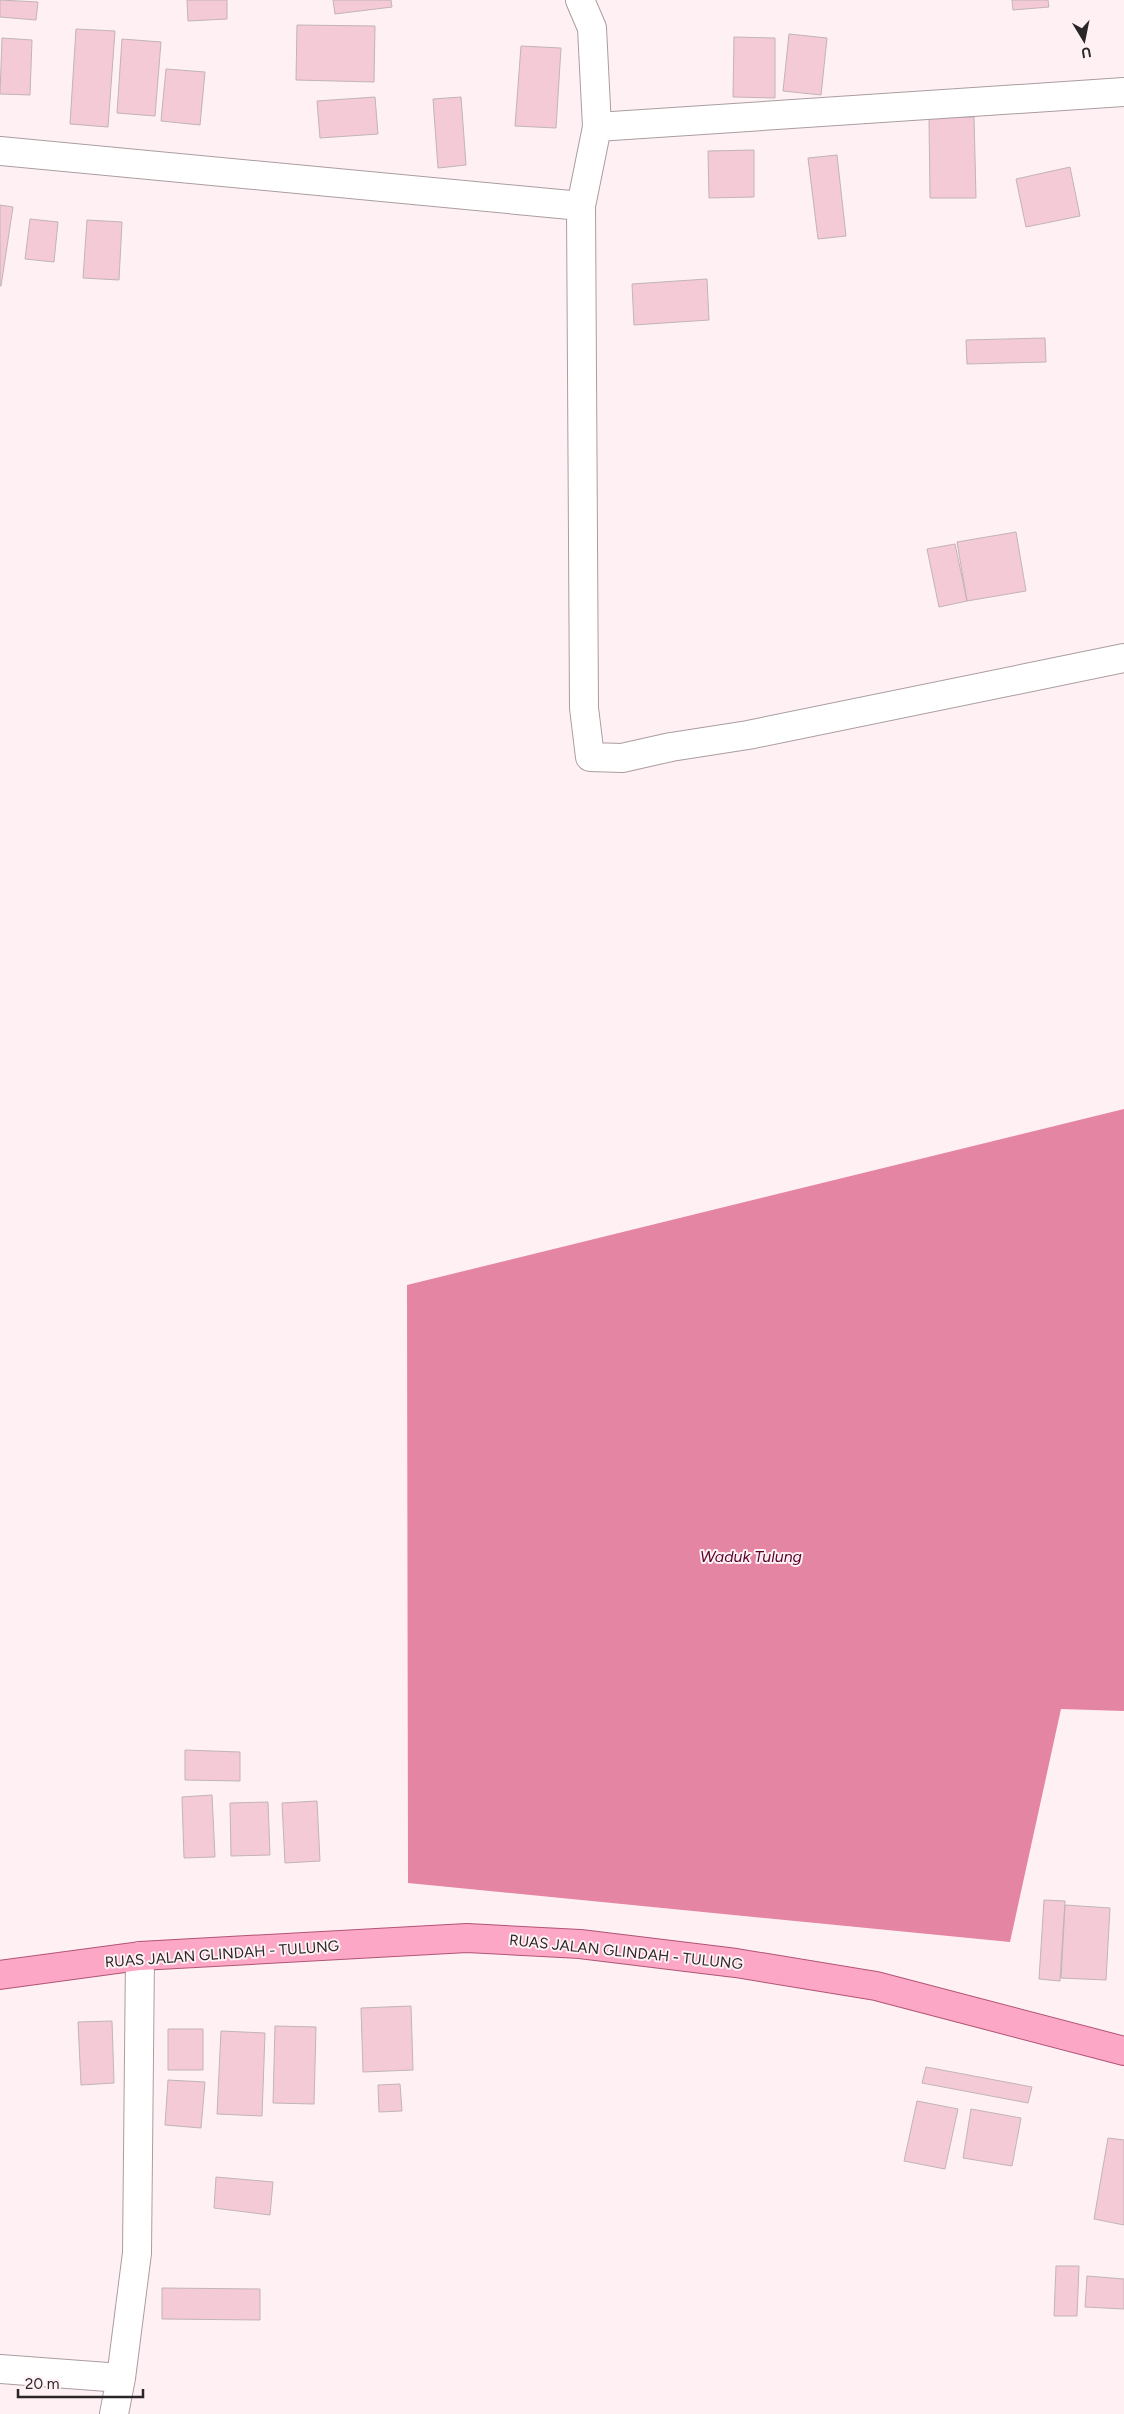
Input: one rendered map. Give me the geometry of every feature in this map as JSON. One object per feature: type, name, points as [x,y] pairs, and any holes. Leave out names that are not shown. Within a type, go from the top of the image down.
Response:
[{"type":"main road","name":"RUAS JALAN GLINDAH - TULUNG","points":[[0,1975],[140,1956],[467,1938],[580,1944],[736,1963],[876,1986],[1124,2050]]},
{"type":"street","points":[[580,0],[592,28],[597,127],[581,206],[584,708],[590,758],[622,758],[671,747],[748,735],[1124,658]]},
{"type":"street","points":[[597,127],[1124,92]]},
{"type":"street","points":[[0,151],[581,206]]},
{"type":"street","points":[[114,2414],[122,2378],[137,2253],[140,1956]]},
{"type":"street","points":[[0,2369],[122,2378]]},
{"type":"water","name":"Waduk Tulung","points":[[1124,1109],[1124,1711],[1061,1709],[1010,1942],[408,1883],[407,1285]]},
{"type":"building","points":[[0,0],[38,2],[36,20],[0,17]]},
{"type":"building","points":[[187,0],[227,0],[227,19],[188,21]]},
{"type":"building","points":[[333,0],[391,0],[392,7],[335,14]]},
{"type":"building","points":[[1012,0],[1048,0],[1049,7],[1013,10]]},
{"type":"building","points":[[297,25],[375,26],[374,82],[296,80]]},
{"type":"building","points":[[76,29],[115,31],[108,127],[70,124]]},
{"type":"building","points":[[789,34],[827,38],[821,95],[783,91]]},
{"type":"building","points":[[734,37],[775,38],[775,98],[733,97]]},
{"type":"building","points":[[2,38],[32,40],[30,95],[0,94]]},
{"type":"building","points":[[122,39],[161,42],[155,116],[117,113]]},
{"type":"building","points":[[521,46],[561,48],[556,128],[515,126]]},
{"type":"building","points":[[166,69],[205,72],[200,125],[161,121]]},
{"type":"building","points":[[375,97],[378,134],[320,138],[317,101]]},
{"type":"building","points":[[461,97],[466,165],[438,168],[433,99]]},
{"type":"building","points":[[974,117],[976,198],[930,198],[929,118]]},
{"type":"building","points":[[754,150],[754,197],[709,198],[708,151]]},
{"type":"building","points":[[837,155],[846,236],[818,239],[808,158]]},
{"type":"building","points":[[1070,167],[1080,216],[1026,227],[1016,179]]},
{"type":"building","points":[[0,205],[13,207],[1,286],[0,286]]},
{"type":"building","points":[[30,219],[58,222],[54,262],[25,259]]},
{"type":"building","points":[[87,220],[122,222],[119,280],[83,278]]},
{"type":"building","points":[[707,279],[709,320],[634,325],[632,284]]},
{"type":"building","points":[[1045,338],[1046,362],[967,364],[966,340]]},
{"type":"building","points":[[1016,532],[1026,591],[967,601],[957,542]]},
{"type":"building","points":[[955,544],[967,601],[939,607],[927,549]]},
{"type":"building","points":[[185,1750],[240,1752],[240,1781],[185,1780]]},
{"type":"building","points":[[212,1795],[215,1857],[184,1858],[182,1797]]},
{"type":"building","points":[[317,1801],[320,1861],[285,1863],[282,1803]]},
{"type":"building","points":[[268,1802],[270,1855],[231,1856],[230,1803]]},
{"type":"building","points":[[1044,1900],[1065,1901],[1060,1981],[1039,1979]]},
{"type":"building","points":[[1065,1905],[1110,1908],[1106,1980],[1061,1978]]},
{"type":"building","points":[[411,2006],[413,2070],[363,2072],[361,2008]]},
{"type":"building","points":[[112,2021],[114,2083],[81,2085],[78,2022]]},
{"type":"building","points":[[275,2026],[316,2027],[314,2104],[273,2103]]},
{"type":"building","points":[[168,2029],[203,2029],[203,2070],[168,2070]]},
{"type":"building","points":[[221,2031],[265,2033],[262,2116],[217,2114]]},
{"type":"building","points":[[926,2067],[1032,2087],[1028,2103],[922,2083]]},
{"type":"building","points":[[168,2080],[205,2082],[201,2128],[165,2125]]},
{"type":"building","points":[[400,2084],[402,2111],[379,2112],[378,2085]]},
{"type":"building","points":[[917,2101],[958,2109],[945,2169],[904,2161]]},
{"type":"building","points":[[971,2109],[1021,2118],[1012,2166],[963,2158]]},
{"type":"building","points":[[1108,2138],[1124,2140],[1124,2225],[1094,2219]]},
{"type":"building","points":[[216,2177],[273,2182],[270,2215],[214,2208]]},
{"type":"building","points":[[1056,2266],[1079,2266],[1077,2316],[1054,2316]]},
{"type":"building","points":[[1087,2276],[1124,2279],[1124,2309],[1085,2307]]},
{"type":"building","points":[[162,2288],[260,2289],[260,2320],[162,2319]]}]
